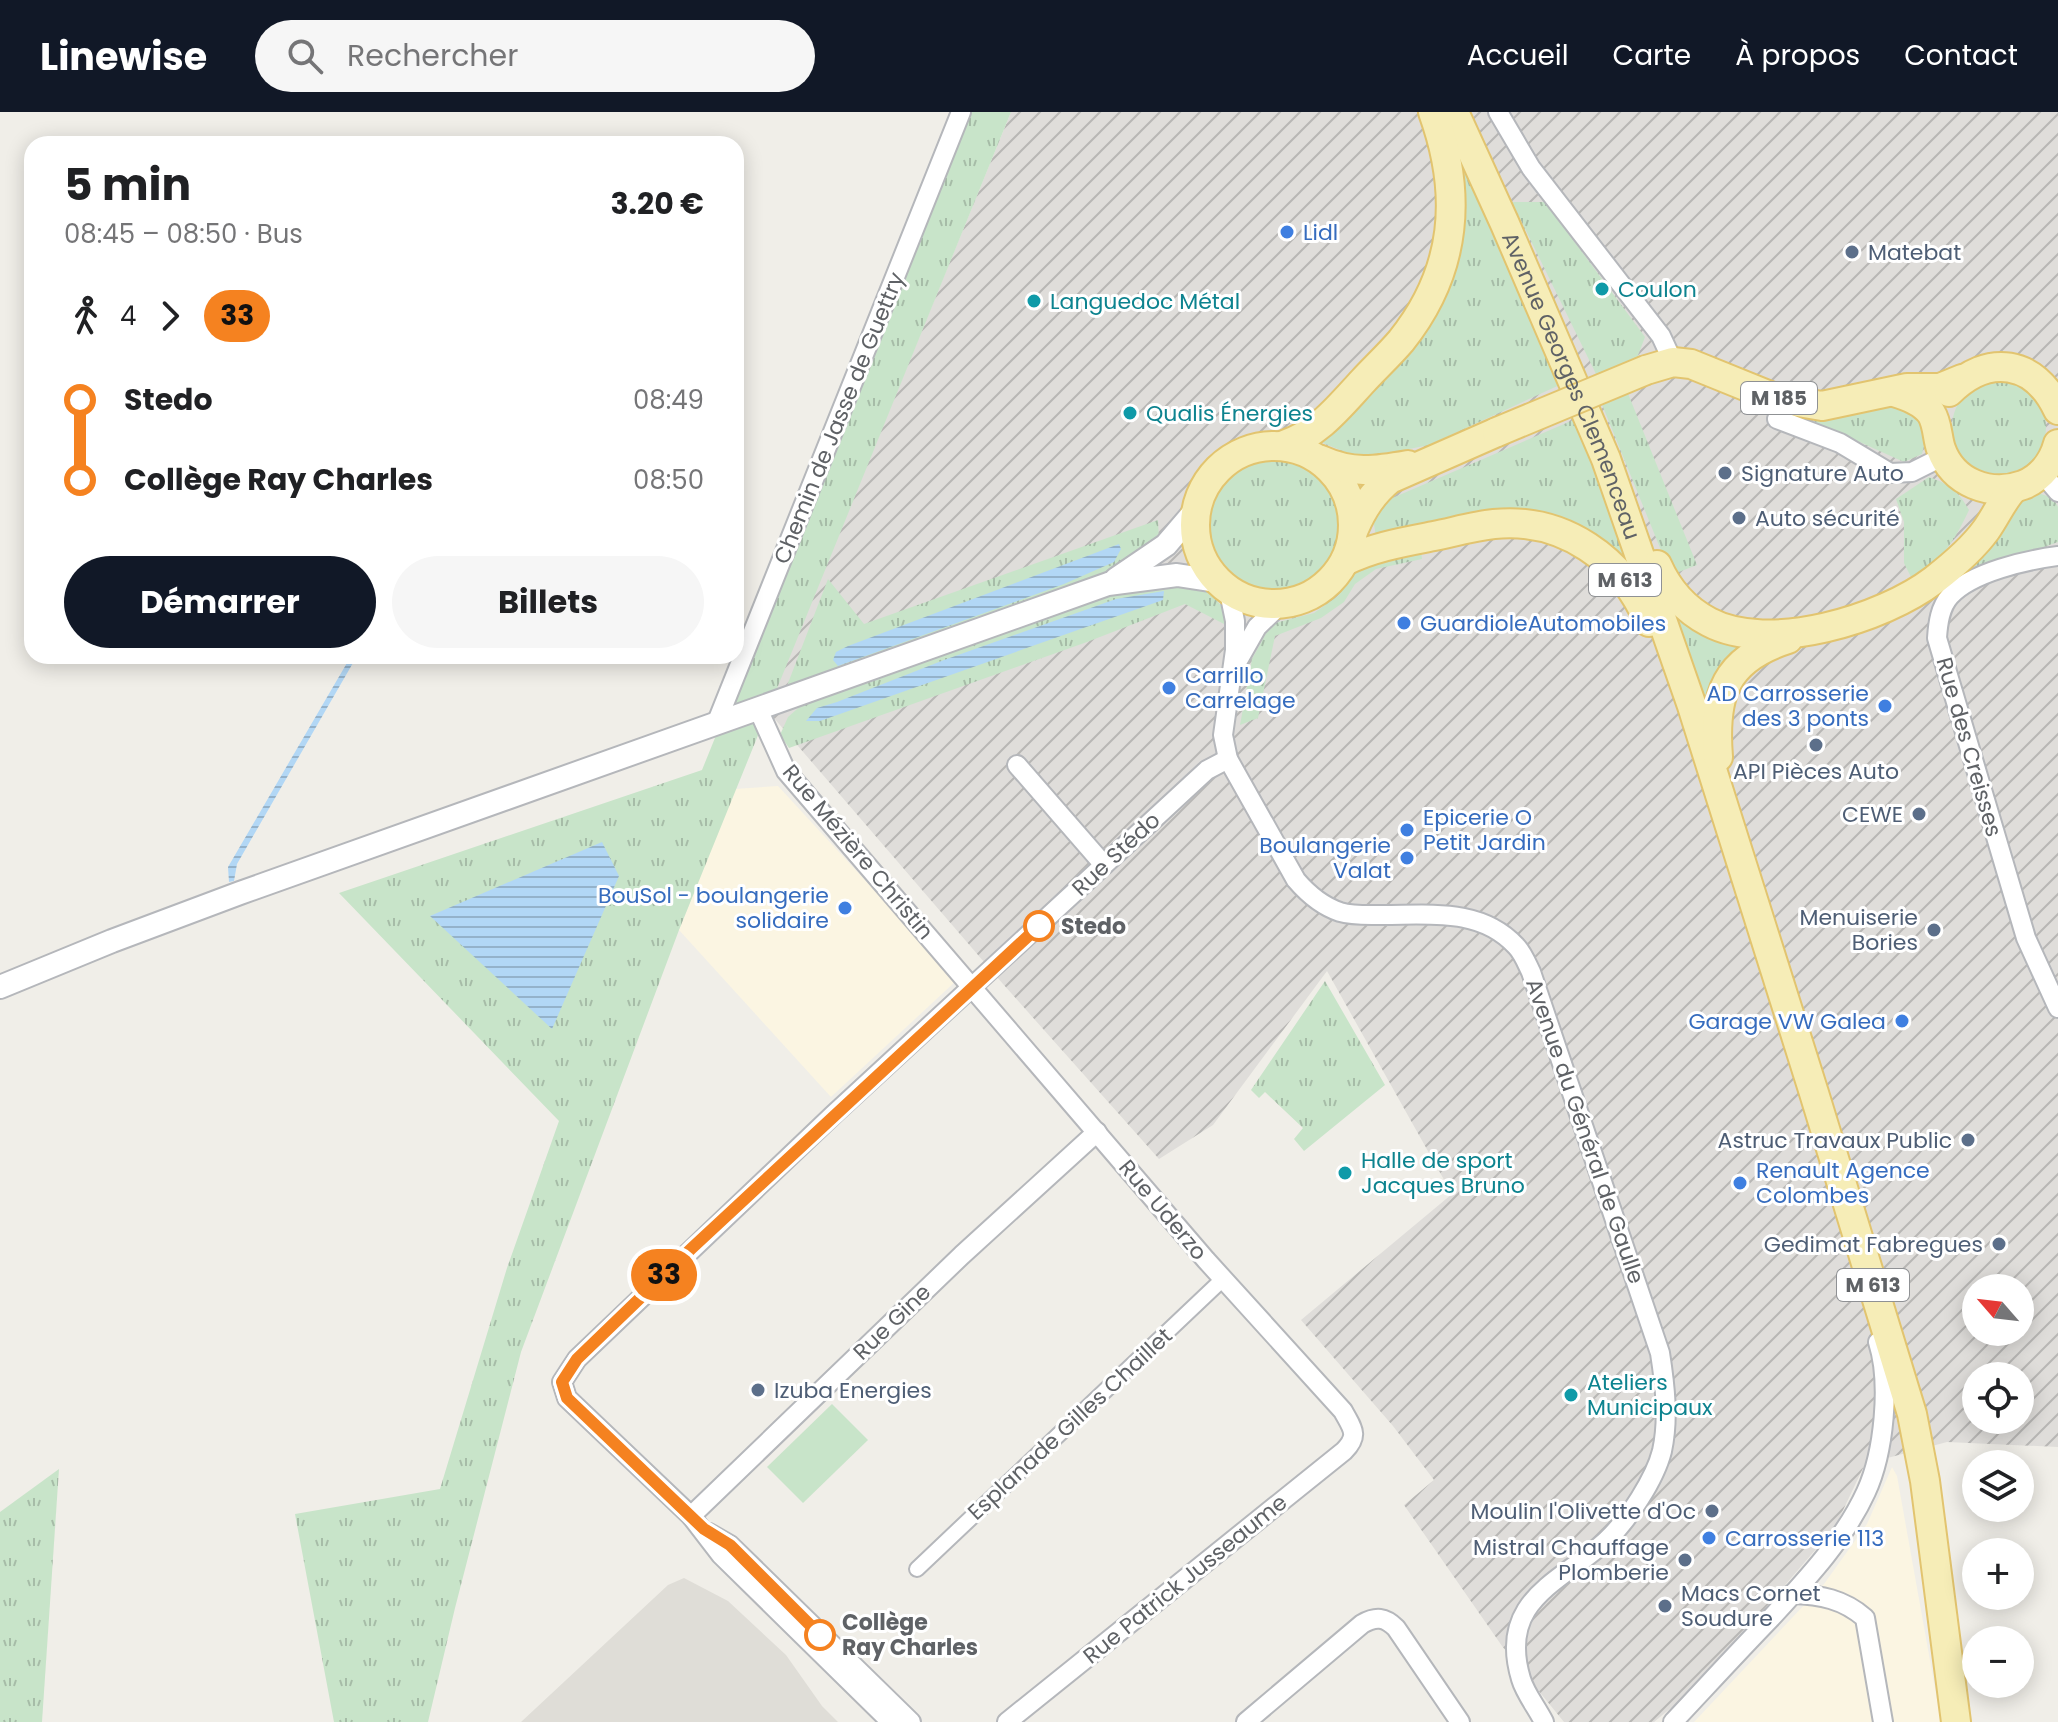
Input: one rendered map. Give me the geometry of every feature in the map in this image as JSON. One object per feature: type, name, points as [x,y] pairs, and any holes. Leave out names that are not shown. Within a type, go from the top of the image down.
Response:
[{"type":"main road","points":[[1433,112],[1443,141],[1452,188],[1451,236],[1441,272],[1426,304],[1400,341],[1325,422],[1303,439],[1284,445],[1244,450],[1221,466],[1203,488],[1195,511],[1194,536],[1201,560],[1223,586],[1254,603],[1280,605],[1307,598],[1329,583],[1345,561],[1362,510],[1375,491],[1390,479],[1660,366]]},
{"type":"main road","name":"Avenue Georges Clemenceau","points":[[1454,112],[1617,487],[1692,706],[1877,1297],[1912,1414],[1925,1481],[1956,1722]]},
{"type":"main road","points":[[1538,300],[1573,365],[1617,462],[1665,582],[1676,598],[1710,623],[1730,630],[1766,634],[1819,629]]},
{"type":"main road","name":"M 185","points":[[1660,366],[1691,364],[1775,398],[1822,406],[1907,388],[1940,388],[1962,379]]},
{"type":"main road","points":[[1941,443],[1940,411],[1949,393],[1962,379],[1980,370],[2019,370],[2036,379],[2055,401]]},
{"type":"main road","points":[[1889,391],[1909,396],[1930,412],[1954,471],[1969,482],[1983,488],[2013,489],[2029,483],[2054,462]]},
{"type":"main road","points":[[1284,445],[1303,450],[1343,470],[1425,462]]},
{"type":"main road","points":[[1321,460],[1339,479],[1351,502],[1354,529]]},
{"type":"main road","name":"M 613","points":[[1962,555],[1979,519],[1979,504],[1969,482]]},
{"type":"main road","name":"M 613","points":[[1738,853],[1717,754],[1716,724],[1721,694],[1731,672],[1749,655],[1775,643],[1841,625],[1898,603],[1933,581],[1987,529],[2013,489]]},
{"type":"main road","name":"M 613","points":[[1345,561],[1373,549],[1493,524],[1543,526],[1566,534],[1610,563],[1644,610],[1738,853]]},
{"type":"street","name":"Chemin de Jasse de Guettry","points":[[744,654],[961,112]]},
{"type":"street","points":[[1498,112],[1531,168],[1661,336],[1660,366]]},
{"type":"street","points":[[1777,419],[1840,443],[1890,473],[1912,472],[1941,443]]},
{"type":"street","points":[[1108,584],[1154,555],[1195,511]]},
{"type":"street","name":"Rue des Creisses","points":[[2058,556],[2023,562],[1963,584],[1948,598],[1938,619],[1937,638],[2026,938],[2058,1008]]},
{"type":"street","points":[[0,987],[212,904],[1108,584],[1177,575],[1223,586]]},
{"type":"street","name":"Avenue du Général de Gaulle","points":[[1223,586],[1235,621],[1233,670],[1223,735],[1228,759],[1296,880],[1323,904],[1341,912],[1470,918],[1497,929],[1518,947],[1531,972],[1660,1353],[1666,1399],[1662,1452],[1640,1498],[1608,1539],[1539,1591],[1524,1612],[1517,1636],[1521,1680],[1544,1722]]},
{"type":"street","name":"Avenue du Général de Gaulle","points":[[1233,670],[1257,627],[1280,605]]},
{"type":"street","name":"Chemin de Jasse de Guettry","points":[[716,724],[740,664]]},
{"type":"street","name":"Rue Mézière Christin","points":[[758,709],[786,771],[973,987]]},
{"type":"street","name":"Rue Stédo","points":[[697,1523],[567,1398],[562,1382],[577,1359],[692,1248],[1207,770],[1228,759]]},
{"type":"street","points":[[1017,765],[1104,865]]},
{"type":"street","name":"Rue Uderzo","points":[[973,987],[1223,1279],[1343,1411],[1354,1431]]},
{"type":"street","name":"Rue Gine","points":[[697,1523],[962,1255],[1097,1132]]},
{"type":"street","name":"Esplanade Gilles Chaillet","points":[[917,1569],[1223,1279]]},
{"type":"street","points":[[1673,1722],[1835,1544],[1866,1492],[1877,1456],[1884,1400],[1882,1356],[1870,1319],[1877,1297]]},
{"type":"street","name":"Rue Patrick Jusseaume","points":[[1007,1722],[1344,1451],[1353,1442],[1354,1431]]},
{"type":"street","points":[[697,1523],[721,1555],[891,1722]]},
{"type":"street","points":[[697,1523],[730,1545],[911,1722]]},
{"type":"street","points":[[1792,1594],[1837,1600],[1865,1618],[1883,1722]]},
{"type":"street","points":[[1246,1722],[1372,1618],[1389,1621],[1396,1628],[1460,1722]]},
{"type":"shaded area","points":[[1011,112],[2058,112],[2058,1447],[1947,1442],[1865,1464],[1835,1527],[1701,1683],[1654,1722],[1564,1722],[1502,1646],[1404,1505],[1434,1480],[1393,1426],[1301,1320],[1452,1194],[1327,971],[1213,1125],[1159,1159],[1003,984],[767,710]]},
{"type":"shaded area","points":[[778,786],[957,980],[831,1097],[679,930],[735,789]]},
{"type":"shaded area","points":[[1892,1467],[1897,1476],[1941,1722],[1694,1722],[1824,1584],[1867,1524]]},
{"type":"shaded area","name":"Collège Ray Charles","points":[[684,1578],[728,1601],[786,1655],[822,1706],[838,1722],[521,1722],[668,1585]]},
{"type":"green space","points":[[968,112],[1011,112],[679,930],[521,1352],[428,1722],[334,1722],[295,1514],[440,1489],[507,1268],[559,1121],[339,893],[702,770]]},
{"type":"green space","points":[[1464,158],[1564,383],[1429,445],[1355,456],[1323,443],[1330,428],[1434,311],[1456,159]]},
{"type":"green space","points":[[1512,202],[1545,202],[1645,337],[1637,358],[1596,374]]},
{"type":"green space","points":[[1999,380],[2017,383],[2033,393],[2043,409],[2046,427],[2043,445],[2033,461],[2017,471],[1999,474],[1981,471],[1965,461],[1955,445],[1952,427],[1955,409],[1965,393],[1981,383]]},
{"type":"green space","points":[[1627,391],[1697,565],[1671,575],[1601,402]]},
{"type":"green space","points":[[1888,403],[1907,409],[1919,420],[1924,435],[1922,454],[1904,462],[1813,421]]},
{"type":"green space","points":[[1578,418],[1638,586],[1552,516],[1516,508],[1376,537],[1373,518],[1390,499]]},
{"type":"green space","points":[[1274,460],[1299,465],[1320,479],[1334,500],[1339,525],[1334,550],[1320,571],[1299,585],[1274,590],[1249,585],[1228,571],[1214,550],[1209,525],[1214,500],[1228,479],[1249,465]]},
{"type":"green space","points":[[1929,477],[1953,489],[1969,510],[1946,549],[1912,579],[1904,563],[1904,522],[1896,499]]},
{"type":"green space","points":[[2032,491],[2053,498],[2058,507],[2058,542],[1969,573],[2015,501]]},
{"type":"green space","points":[[1158,520],[1159,540],[1110,571],[785,691],[828,579],[864,624]]},
{"type":"green space","points":[[1421,551],[1422,559],[1376,569],[1355,584],[1344,602],[1321,618],[1275,636],[1258,718],[1240,725],[1252,659],[1271,624],[1314,613],[1338,596],[1358,568]]},
{"type":"green space","points":[[1173,583],[1208,590],[1223,608],[1226,625],[1185,604],[789,748],[780,735],[788,717],[805,702],[1113,594]]},
{"type":"green space","points":[[1670,603],[1743,647],[1725,663],[1717,676],[1710,716]]},
{"type":"green space","points":[[1325,981],[1385,1085],[1304,1151],[1294,1139],[1303,1128],[1265,1092],[1259,1098],[1251,1090]]},
{"type":"green space","points":[[832,1404],[868,1440],[803,1503],[767,1467]]},
{"type":"green space","points":[[59,1469],[42,1722],[0,1722],[0,1512]]},
{"type":"water","points":[[1119,544],[1121,549],[1114,562],[1064,584],[838,666],[833,660],[836,652],[848,646]]},
{"type":"water","points":[[1164,591],[1163,600],[820,721],[806,721],[817,708],[944,660],[1116,599]]},
{"type":"water","points":[[346,664],[352,664],[237,864],[234,881],[229,882],[228,867]]},
{"type":"water","points":[[602,842],[619,876],[552,1029],[430,916]]},
{"type":"bus line","name":"33","points":[[820,1635],[730,1545],[704,1529],[567,1398],[562,1382],[577,1359],[692,1248],[1039,926]]},
{"type":"place","name":"Lidl","points":[[1287,232]]},
{"type":"place","name":"Matebat","points":[[1852,252]]},
{"type":"place","name":"Coulon","points":[[1602,289]]},
{"type":"place","name":"Languedoc Métal","points":[[1034,301]]},
{"type":"place","name":"Qualis Énergies","points":[[1130,413]]},
{"type":"place","name":"Signature Auto","points":[[1725,473]]},
{"type":"place","name":"Auto sécurité","points":[[1739,518]]},
{"type":"place","name":"GuardioleAutomobiles","points":[[1404,623]]},
{"type":"place","name":"Carrillo Carrelage","points":[[1169,688]]},
{"type":"place","name":"AD Carrosserie des 3 ponts","points":[[1885,706]]},
{"type":"place","name":"API Pièces Auto","points":[[1816,745]]},
{"type":"place","name":"CEWE","points":[[1919,814]]},
{"type":"place","name":"Epicerie O Petit Jardin","points":[[1407,830]]},
{"type":"place","name":"Boulangerie Valat","points":[[1407,858]]},
{"type":"place","name":"BouSol - boulangerie solidaire","points":[[845,908]]},
{"type":"place","name":"Stedo","points":[[1039,926]]},
{"type":"place","name":"Menuiserie Bories","points":[[1934,930]]},
{"type":"place","name":"Garage VW Galea","points":[[1902,1021]]},
{"type":"place","name":"Astruc Travaux Public","points":[[1968,1140]]},
{"type":"place","name":"Halle de sport Jacques Bruno","points":[[1345,1173]]},
{"type":"place","name":"Renault Agence Colombes","points":[[1740,1183]]},
{"type":"place","name":"Gedimat Fabregues","points":[[1999,1244]]},
{"type":"place","name":"Izuba Energies","points":[[758,1390]]},
{"type":"place","name":"Ateliers Municipaux","points":[[1571,1395]]},
{"type":"place","name":"Moulin l'Olivette d'Oc","points":[[1712,1511]]},
{"type":"place","name":"Carrosserie 113","points":[[1709,1538]]},
{"type":"place","name":"Mistral Chauffage Plomberie","points":[[1685,1560]]},
{"type":"place","name":"Macs Cornet Soudure","points":[[1665,1606]]},
{"type":"place","name":"Collège Ray Charles","points":[[820,1635]]}]
